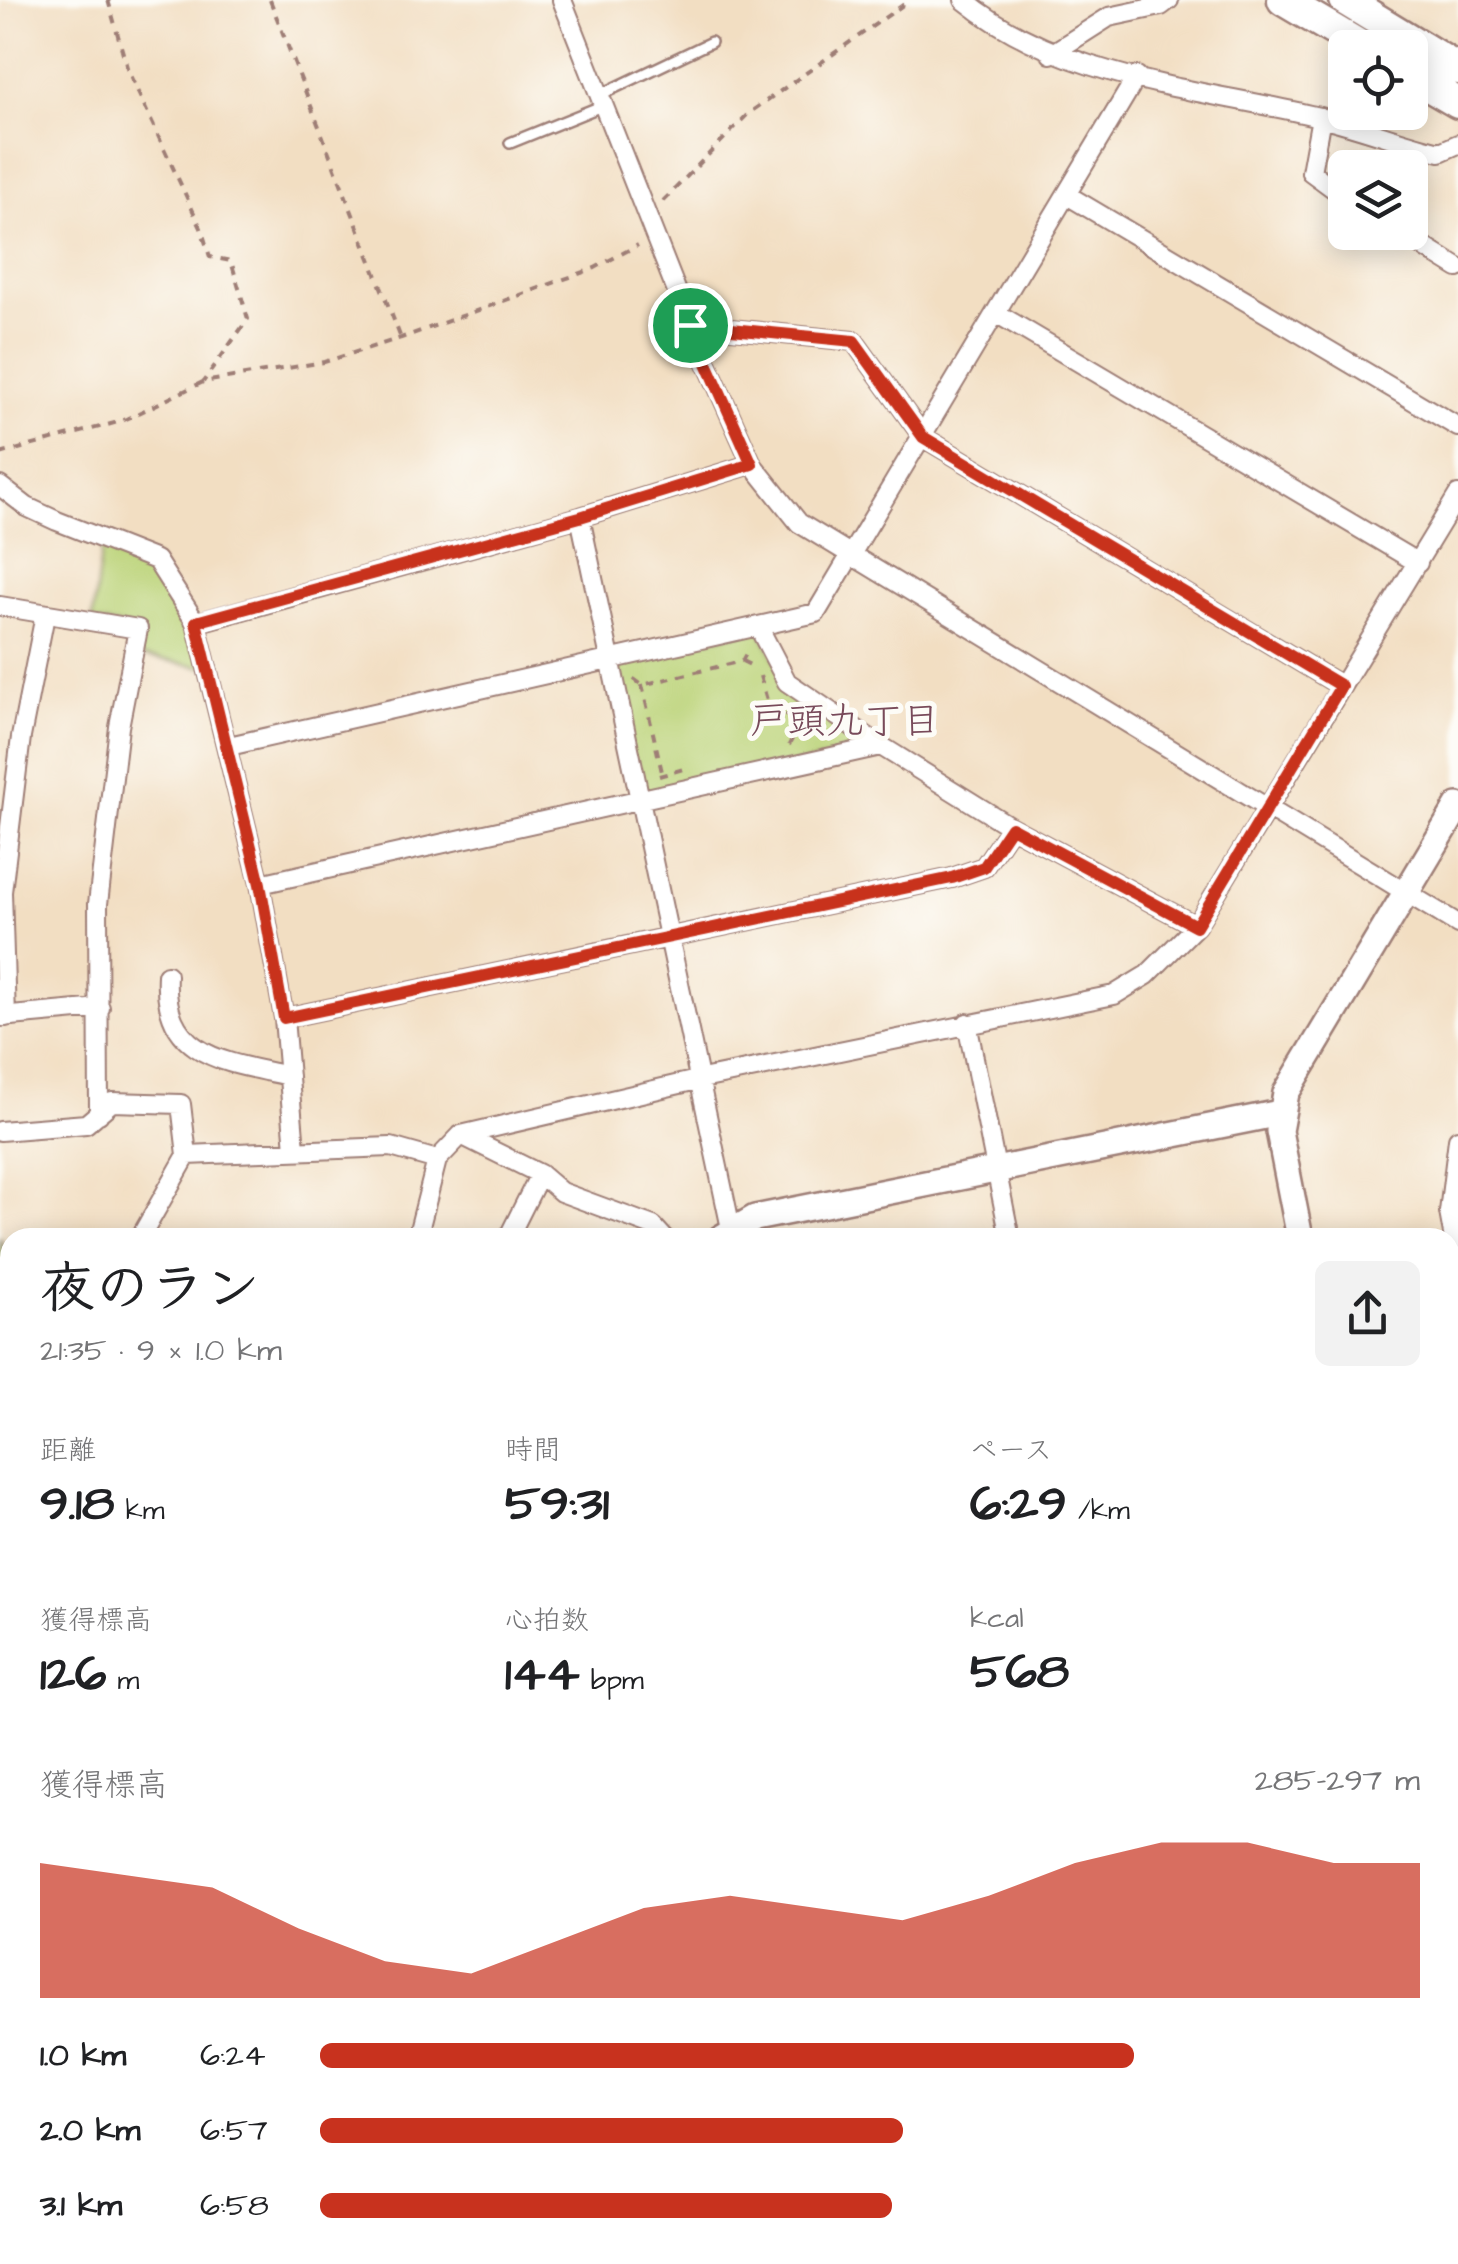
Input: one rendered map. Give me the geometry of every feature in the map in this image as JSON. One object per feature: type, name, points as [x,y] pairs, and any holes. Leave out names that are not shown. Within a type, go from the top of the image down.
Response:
[{"type":"highway","points":[[1283,0],[1334,30]]},
{"type":"highway","points":[[1344,0],[1458,69]]},
{"type":"highway","points":[[1428,85],[1458,103]]},
{"type":"street","points":[[562,0],[690,325],[752,464],[799,523],[1458,924]]},
{"type":"street","points":[[964,0],[1002,30],[1051,54],[1322,117],[1440,152],[1458,144]]},
{"type":"street","points":[[1051,54],[1109,17],[1160,6],[1169,0]]},
{"type":"street","points":[[228,746],[816,613],[1137,76]]},
{"type":"street","points":[[1322,117],[1311,172],[1328,184]]},
{"type":"street","points":[[1067,194],[1458,427]]},
{"type":"street","points":[[1428,249],[1458,268]]},
{"type":"street","points":[[996,313],[1418,563]]},
{"type":"street","points":[[690,325],[854,341],[923,437],[1341,686]]},
{"type":"street","points":[[196,622],[580,517],[752,464]]},
{"type":"street","points":[[0,486],[56,521],[156,560],[196,622],[260,884],[284,1018],[295,1149]]},
{"type":"street","points":[[420,1228],[438,1160],[462,1134],[697,1080],[1114,995],[1147,975],[1196,926],[1458,495]]},
{"type":"street","points":[[580,517],[726,1228]]},
{"type":"street","points":[[0,606],[138,629],[105,821],[98,904],[99,1114]]},
{"type":"street","points":[[45,615],[21,737],[2,892],[3,1017],[100,1008]]},
{"type":"street","points":[[759,628],[787,682],[1011,827],[1196,926]]},
{"type":"street","points":[[260,884],[881,746]]},
{"type":"street","points":[[1298,1228],[1282,1152],[1280,1113],[1297,1072],[1458,806]]},
{"type":"street","points":[[284,1018],[952,878],[984,867],[1011,827]]},
{"type":"street","points":[[167,975],[166,1004],[182,1037],[217,1060],[289,1076]]},
{"type":"street","points":[[966,1024],[1008,1228]]},
{"type":"street","points":[[0,1131],[86,1124],[112,1102],[181,1104],[186,1155],[146,1228]]},
{"type":"street","points":[[740,1228],[754,1218],[1280,1113]]},
{"type":"street","points":[[462,1134],[540,1174],[561,1192],[655,1228]]},
{"type":"street","points":[[1452,1228],[1449,1212],[1458,1139]]},
{"type":"street","points":[[186,1155],[391,1147],[438,1160]]},
{"type":"street","points":[[513,1228],[540,1174]]},
{"type":"lane","points":[[510,143],[711,42]]},
{"type":"path","points":[[108,0],[128,71],[201,228],[210,258],[231,260],[248,319],[203,382]]},
{"type":"path","points":[[270,0],[401,338]]},
{"type":"path","points":[[648,214],[749,113],[910,0]]},
{"type":"path","points":[[0,454],[122,421],[203,382],[324,362],[401,338],[596,268],[656,236]]},
{"type":"path","points":[[742,661],[759,628]]},
{"type":"path","points":[[610,661],[642,685],[662,772]]},
{"type":"path","points":[[642,685],[742,661],[758,669],[767,700],[799,725],[788,749]]},
{"type":"path","points":[[640,800],[662,772],[698,766]]},
{"type":"green space","points":[[103,539],[156,560],[210,668],[134,655],[138,629],[92,621]]},
{"type":"green space","points":[[759,628],[787,682],[881,746],[640,800],[610,661]]},
{"type":"district","name":"戸頭九丁目","points":[[845,720]]},
{"type":"route","points":[[690,325],[854,341],[923,437],[1341,686],[1196,926],[1011,827],[984,867],[952,878],[284,1018],[260,884],[196,622],[580,517],[752,464],[690,325]]}]
